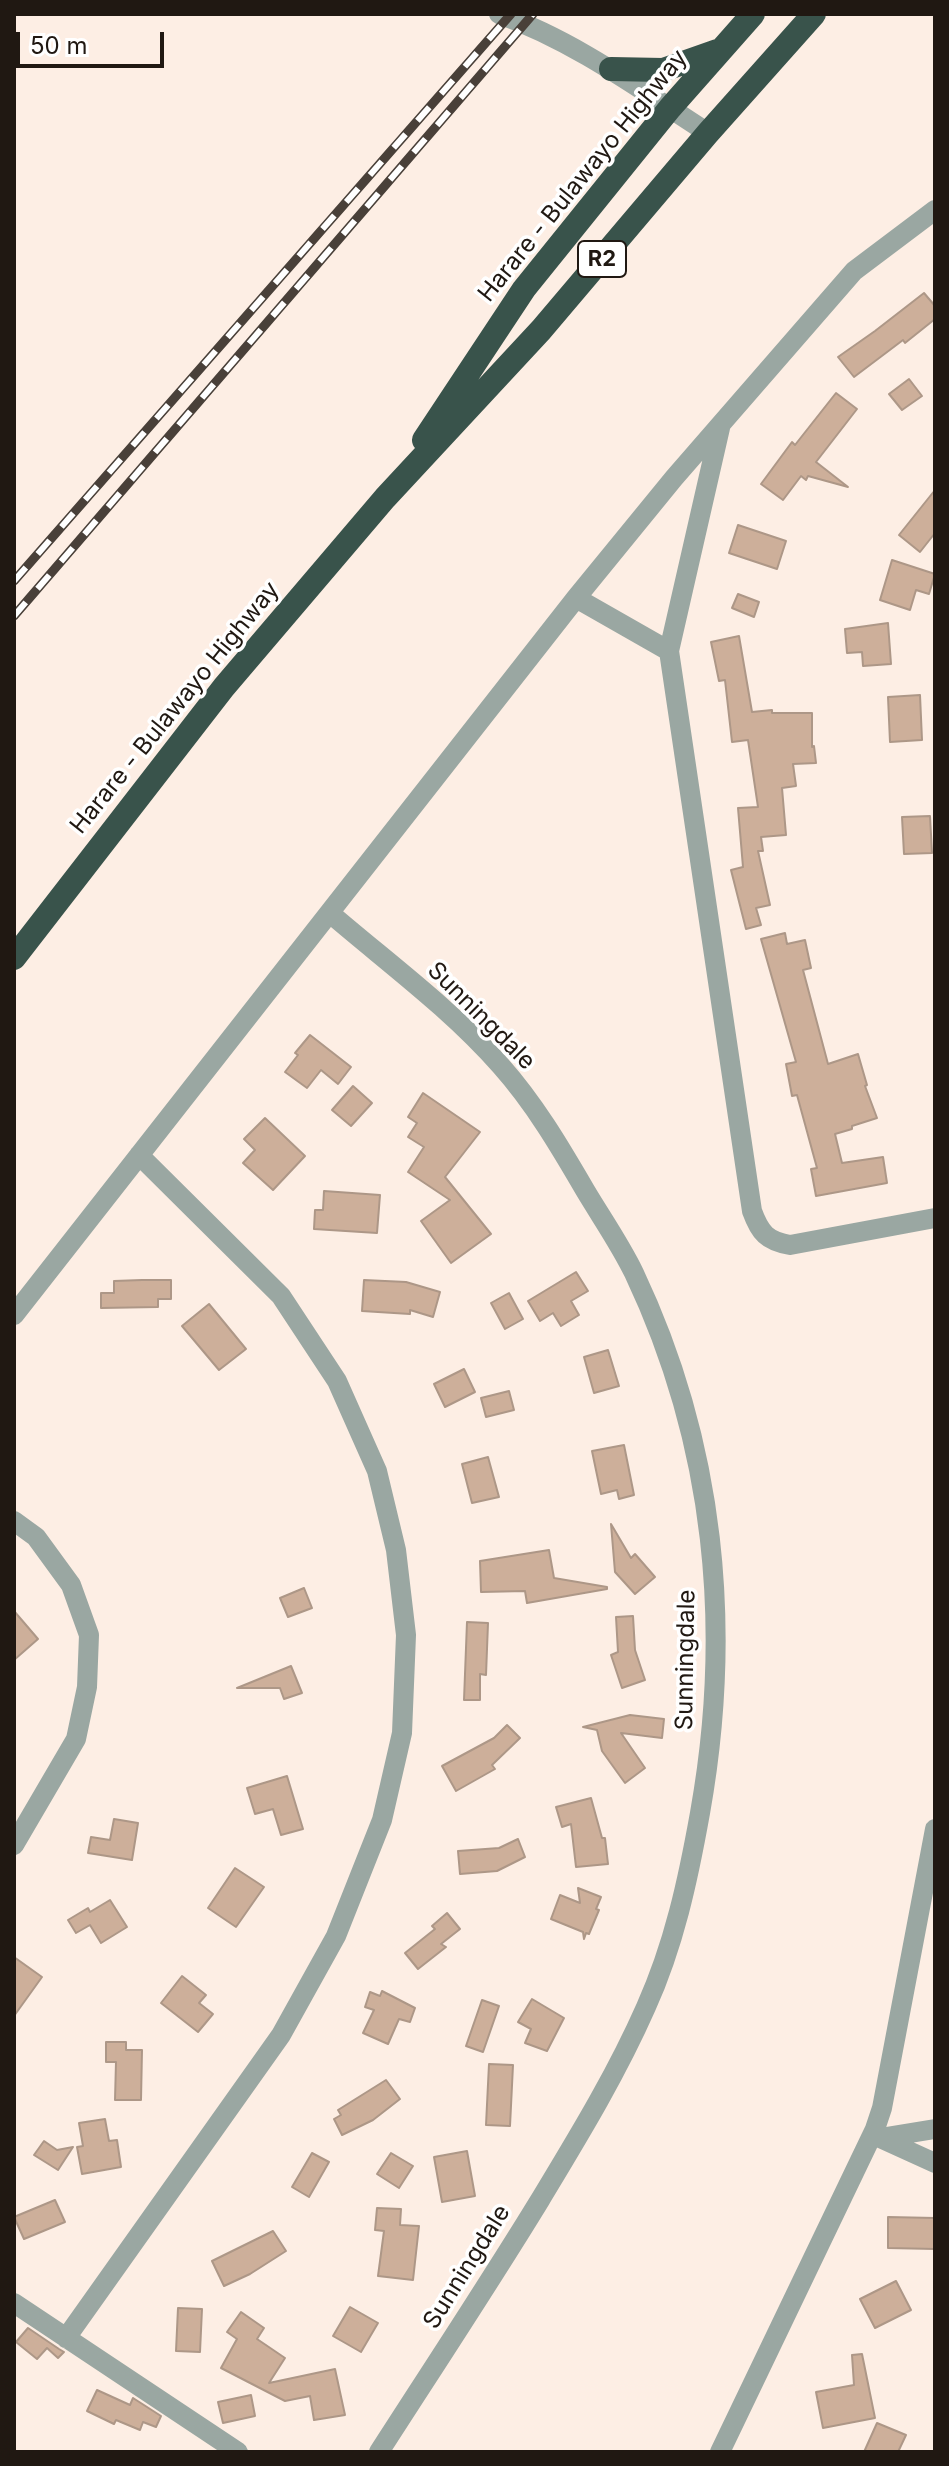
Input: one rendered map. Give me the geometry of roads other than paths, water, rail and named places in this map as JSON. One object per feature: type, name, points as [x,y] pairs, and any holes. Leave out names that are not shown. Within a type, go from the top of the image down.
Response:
[{"type":"highway","name":"Harare - Bulawayo Highway","points":[[385,498],[524,289],[670,108],[753,14]]},
{"type":"highway","name":"Harare - Bulawayo Highway","points":[[14,958],[224,687],[385,498],[541,330],[708,133],[814,14]]},
{"type":"highway","points":[[611,69],[663,70],[723,48]]},
{"type":"street","points":[[499,14],[526,22],[611,69],[708,133]]},
{"type":"street","points":[[14,1315],[576,598],[854,271],[935,210]]},
{"type":"street","points":[[722,423],[669,651],[752,1211],[760,1231],[772,1242],[790,1245],[935,1218]]},
{"type":"street","points":[[576,598],[669,651]]},
{"type":"street","name":"Sunningdale","points":[[331,914],[446,1011],[502,1067],[554,1138],[633,1270],[665,1348],[693,1436],[712,1536],[717,1627],[709,1761],[685,1897],[647,2004],[598,2105],[379,2452]]},
{"type":"street","points":[[66,2338],[281,2035],[336,1936],[382,1820],[402,1733],[406,1635],[396,1550],[377,1471],[337,1381],[281,1296],[139,1155]]},
{"type":"street","points":[[14,1521],[36,1537],[71,1585],[89,1635],[87,1687],[76,1739],[14,1845]]},
{"type":"street","points":[[720,2452],[878,2134],[935,1829]]},
{"type":"street","points":[[878,2134],[935,2129]]},
{"type":"street","points":[[878,2134],[935,2163]]},
{"type":"street","points":[[14,2303],[238,2452]]},
{"type":"railway","points":[[14,581],[511,14]]},
{"type":"railway","points":[[14,616],[533,14]]}]
